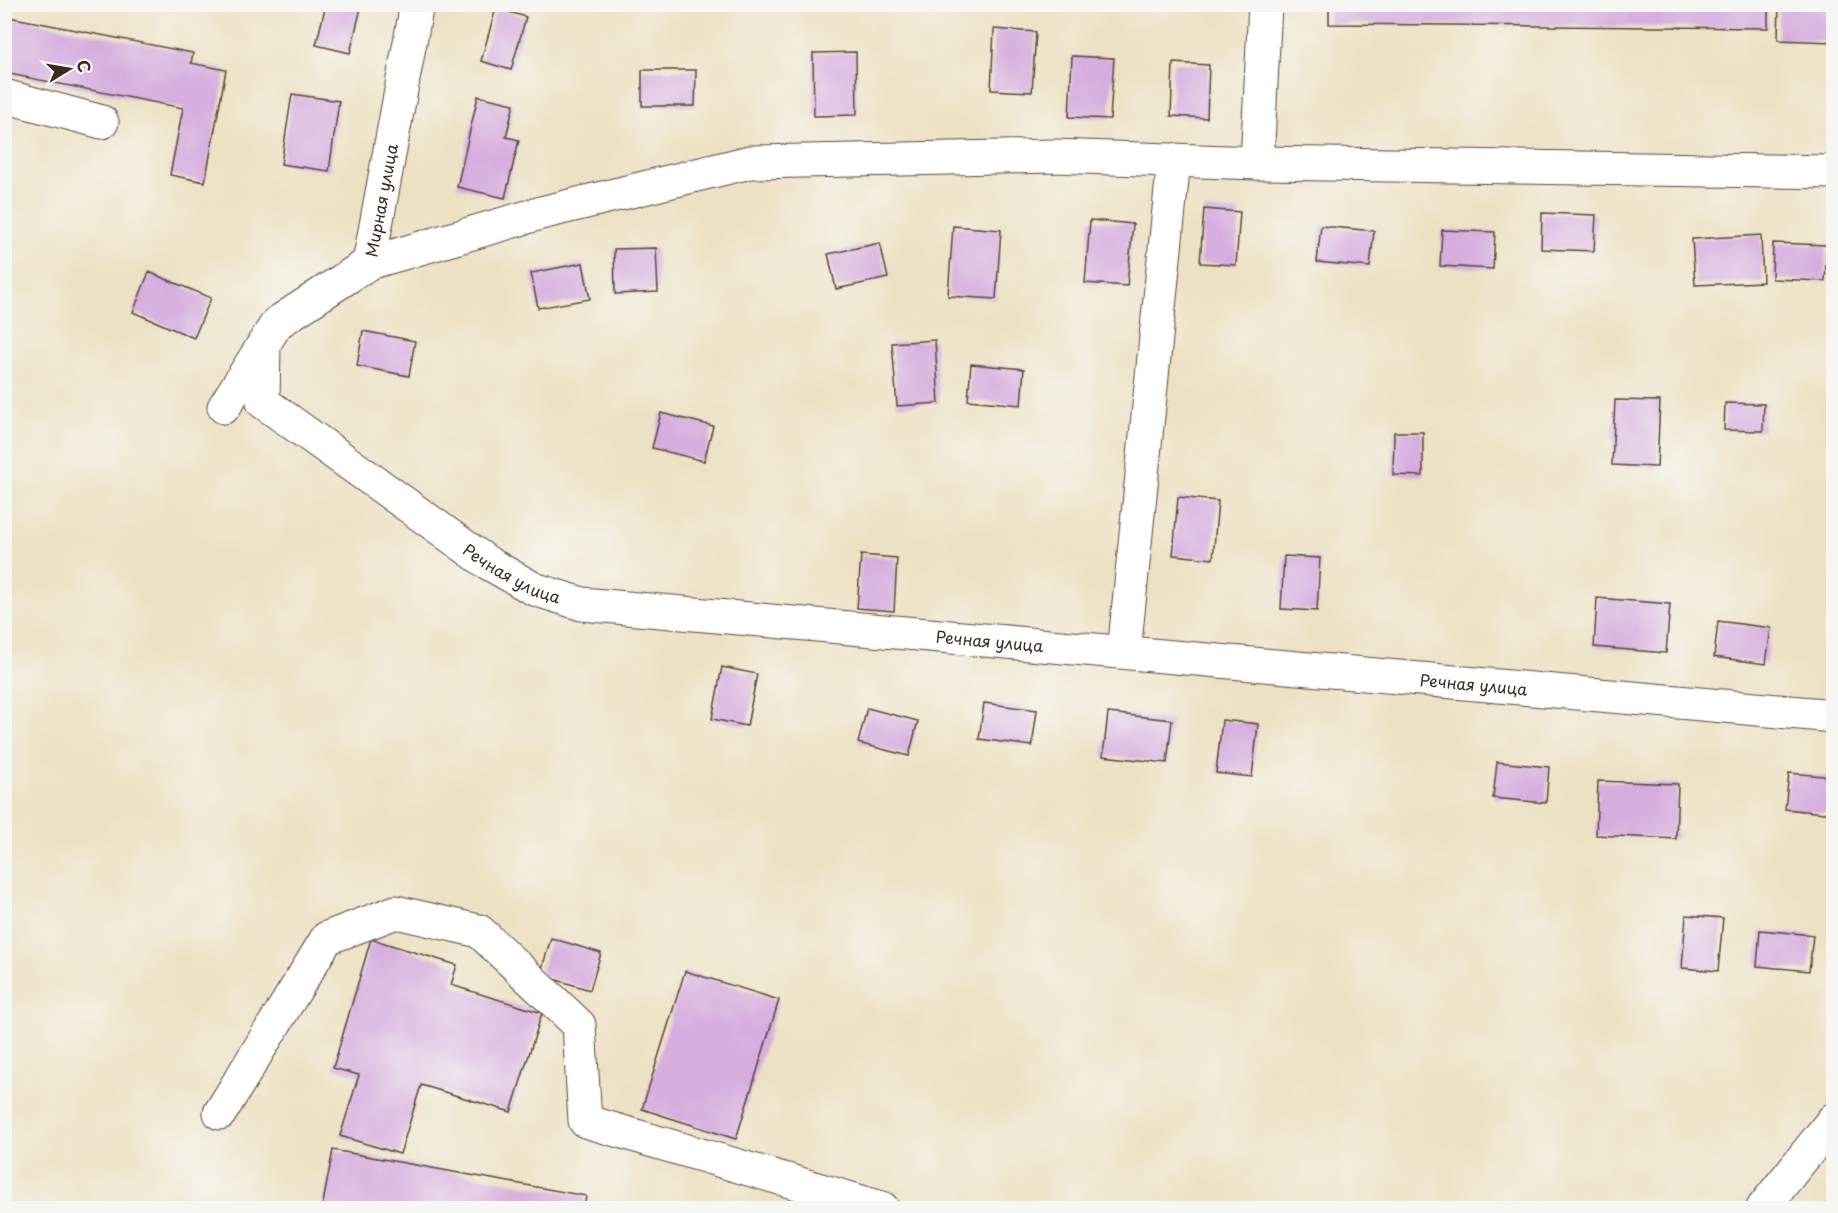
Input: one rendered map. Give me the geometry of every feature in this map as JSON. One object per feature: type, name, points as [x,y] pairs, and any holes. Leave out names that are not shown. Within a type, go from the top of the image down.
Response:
[{"type":"street","name":"Мирная улица","points":[[224,407],[277,323],[369,262],[417,4]]},
{"type":"street","points":[[1257,163],[1265,4]]},
{"type":"street","points":[[4,96],[102,122]]},
{"type":"street","points":[[369,262],[540,213],[750,162],[1054,156],[1257,163],[1833,172]]},
{"type":"street","points":[[1124,652],[1174,160]]},
{"type":"street","name":"Речная улица","points":[[264,343],[263,402],[488,563],[534,589],[582,604],[1833,716]]},
{"type":"street","points":[[220,1113],[327,938],[396,912],[479,931],[579,1025],[585,1121],[882,1209]]},
{"type":"street","points":[[1763,1209],[1833,1119]]},
{"type":"building","points":[[326,4],[362,4],[350,53],[316,45]]},
{"type":"building","points":[[1329,4],[1768,4],[1768,28],[1329,24]]},
{"type":"building","points":[[1779,4],[1834,4],[1834,42],[1778,40]]},
{"type":"building","points":[[496,8],[526,17],[511,70],[481,61]]},
{"type":"building","points":[[4,16],[193,53],[191,63],[226,70],[205,182],[170,175],[183,108],[4,73]]},
{"type":"building","points":[[994,29],[1036,32],[1032,92],[991,90]]},
{"type":"building","points":[[856,52],[857,115],[814,116],[813,53]]},
{"type":"building","points":[[1072,56],[1114,58],[1110,119],[1069,117]]},
{"type":"building","points":[[1173,63],[1209,65],[1207,118],[1171,116]]},
{"type":"building","points":[[642,70],[696,70],[695,106],[642,106]]},
{"type":"building","points":[[292,94],[339,101],[329,171],[281,164]]},
{"type":"building","points":[[478,96],[514,104],[506,137],[519,140],[505,198],[457,187]]},
{"type":"building","points":[[1204,209],[1240,212],[1236,265],[1200,263]]},
{"type":"building","points":[[1542,213],[1596,215],[1594,251],[1541,249]]},
{"type":"building","points":[[1090,220],[1133,224],[1127,286],[1085,283]]},
{"type":"building","points":[[953,226],[1001,230],[996,299],[948,296]]},
{"type":"building","points":[[1321,226],[1374,231],[1370,267],[1317,262]]},
{"type":"building","points":[[1442,230],[1495,232],[1493,269],[1440,266]]},
{"type":"building","points":[[1761,235],[1763,282],[1695,285],[1692,239]]},
{"type":"building","points":[[880,243],[888,278],[836,289],[828,254]]},
{"type":"building","points":[[1773,243],[1827,245],[1825,281],[1772,279]]},
{"type":"building","points":[[656,248],[658,292],[615,294],[614,249]]},
{"type":"building","points":[[583,263],[590,299],[538,308],[531,273]]},
{"type":"building","points":[[149,272],[211,298],[194,338],[133,312]]},
{"type":"building","points":[[363,331],[415,341],[409,376],[357,366]]},
{"type":"building","points":[[935,340],[939,403],[897,406],[892,343]]},
{"type":"building","points":[[971,364],[1024,369],[1021,405],[968,400]]},
{"type":"building","points":[[1615,400],[1660,401],[1657,467],[1612,465]]},
{"type":"building","points":[[1725,403],[1764,404],[1763,431],[1724,430]]},
{"type":"building","points":[[661,413],[713,426],[704,461],[652,448]]},
{"type":"building","points":[[1394,432],[1423,432],[1423,476],[1393,475]]},
{"type":"building","points":[[1178,497],[1218,501],[1213,559],[1173,555]]},
{"type":"building","points":[[861,555],[897,558],[894,611],[857,608]]},
{"type":"building","points":[[1284,556],[1320,558],[1317,611],[1281,609]]},
{"type":"building","points":[[1597,598],[1670,604],[1666,653],[1594,647]]},
{"type":"building","points":[[1718,621],[1771,628],[1766,664],[1714,657]]},
{"type":"building","points":[[722,667],[757,674],[747,726],[712,719]]},
{"type":"building","points":[[984,703],[1037,710],[1032,746],[979,739]]},
{"type":"building","points":[[867,708],[918,721],[909,756],[858,743]]},
{"type":"building","points":[[1108,713],[1172,720],[1167,763],[1103,756]]},
{"type":"building","points":[[1222,720],[1258,724],[1252,777],[1216,773]]},
{"type":"building","points":[[1497,762],[1549,767],[1546,803],[1493,798]]},
{"type":"building","points":[[1789,773],[1834,777],[1834,814],[1785,809]]},
{"type":"building","points":[[1598,781],[1678,784],[1676,839],[1596,835]]},
{"type":"building","points":[[1686,915],[1723,918],[1718,971],[1682,968]]},
{"type":"building","points":[[1760,930],[1813,935],[1809,971],[1757,966]]},
{"type":"building","points":[[551,938],[601,953],[590,990],[540,975]]},
{"type":"building","points":[[371,939],[457,965],[451,985],[542,1013],[511,1112],[421,1085],[400,1154],[340,1136],[359,1075],[333,1068]]},
{"type":"building","points":[[685,971],[779,1000],[736,1139],[642,1109]]},
{"type":"building","points":[[333,1150],[586,1196],[584,1208],[322,1208]]}]
